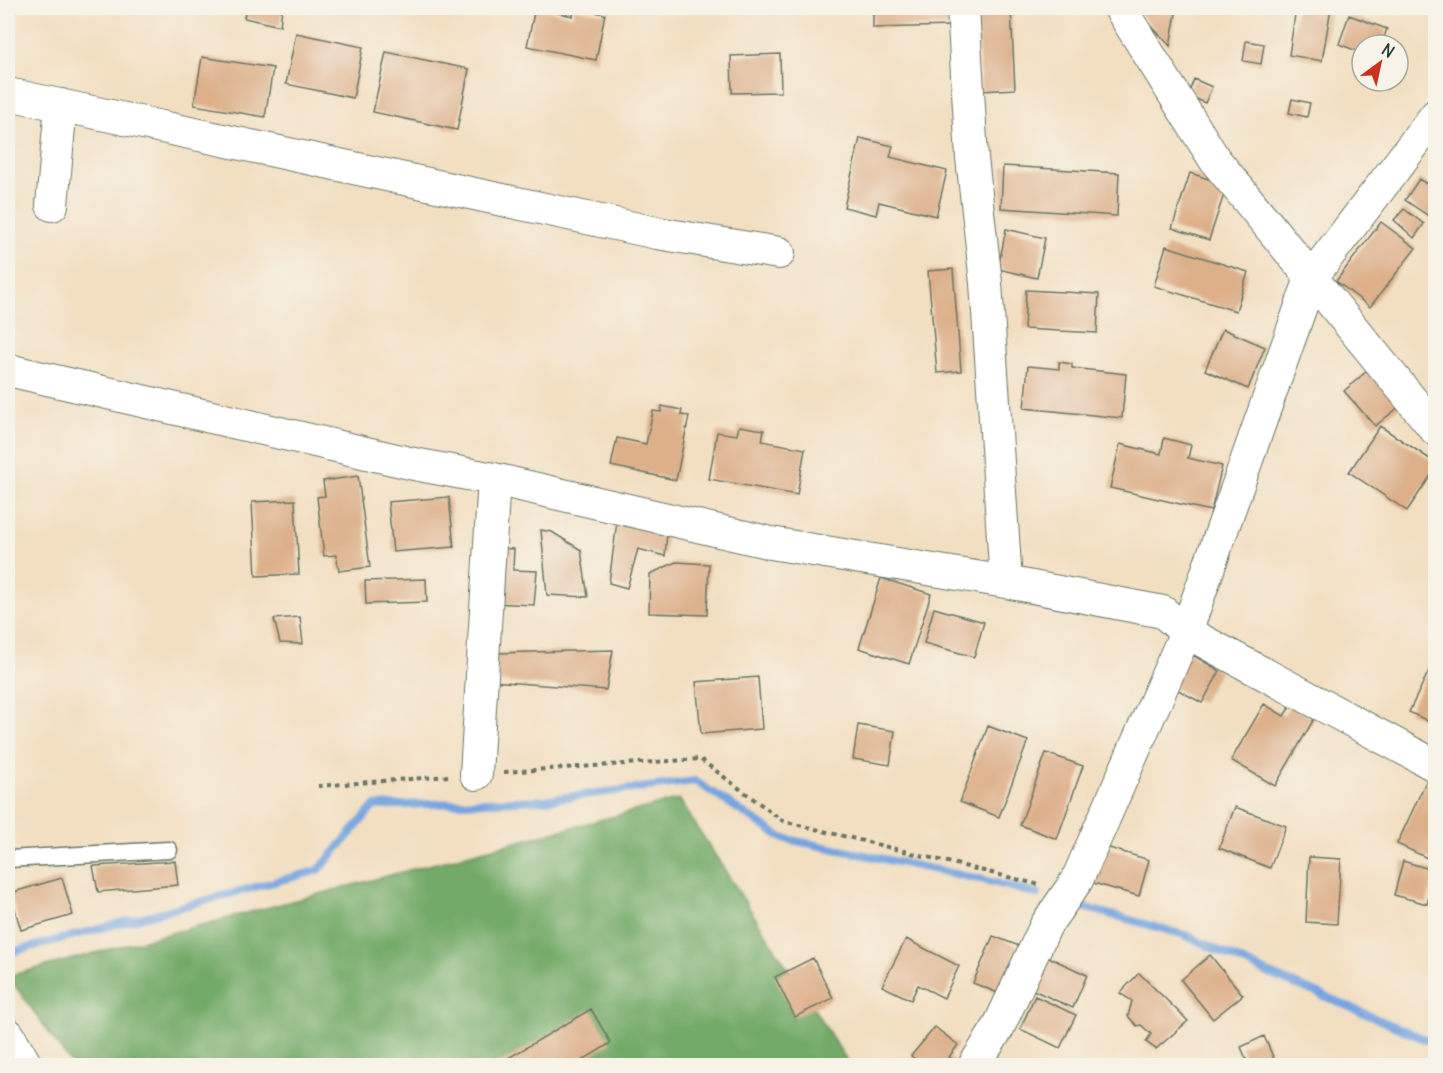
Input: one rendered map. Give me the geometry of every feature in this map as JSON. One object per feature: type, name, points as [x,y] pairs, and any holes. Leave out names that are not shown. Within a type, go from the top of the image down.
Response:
[{"type":"highway","points":[[8,1035],[26,1065]]},
{"type":"street","points":[[963,8],[972,158],[986,283],[1006,582]]},
{"type":"street","points":[[1120,8],[1215,160],[1436,430]]},
{"type":"street","points":[[8,94],[657,233],[779,253]]},
{"type":"street","points":[[52,206],[61,105]]},
{"type":"street","points":[[975,1064],[998,1028],[1046,925],[1077,880],[1186,632],[1311,278],[1436,115]]},
{"type":"street","points":[[8,370],[402,462],[494,479],[771,543],[1006,582],[1163,612],[1186,632],[1436,766]]},
{"type":"street","points":[[476,774],[494,479]]},
{"type":"lane","points":[[8,859],[169,850]]},
{"type":"path","points":[[318,786],[700,759],[783,821],[1067,892]]},
{"type":"green space","points":[[679,799],[850,1065],[72,1065],[8,976]]},
{"type":"building","points":[[246,8],[282,8],[280,26],[244,18]]},
{"type":"building","points":[[535,8],[573,16],[574,8],[605,14],[596,60],[527,46]]},
{"type":"building","points":[[873,8],[952,8],[953,26],[873,28]]},
{"type":"building","points":[[976,8],[1011,8],[1015,89],[981,91]]},
{"type":"building","points":[[1135,8],[1177,8],[1170,46]]},
{"type":"building","points":[[1296,8],[1331,8],[1322,61],[1289,55]]},
{"type":"building","points":[[1349,15],[1387,29],[1386,33],[1350,33],[1350,48],[1339,44]]},
{"type":"building","points":[[296,33],[363,47],[353,98],[286,84]]},
{"type":"building","points":[[1246,41],[1264,44],[1261,64],[1243,61]]},
{"type":"building","points":[[386,52],[469,69],[457,130],[373,112]]},
{"type":"building","points":[[780,54],[781,92],[732,93],[731,56]]},
{"type":"building","points":[[202,57],[273,68],[265,117],[194,105]]},
{"type":"building","points":[[1194,79],[1212,87],[1205,103],[1188,95]]},
{"type":"building","points":[[1292,99],[1310,103],[1307,117],[1289,113]]},
{"type":"building","points":[[860,138],[893,146],[890,157],[947,171],[936,216],[879,202],[876,215],[844,207]]},
{"type":"building","points":[[1003,166],[1119,173],[1117,216],[1001,208]]},
{"type":"building","points":[[1190,173],[1227,185],[1209,240],[1172,228]]},
{"type":"building","points":[[1419,179],[1436,190],[1436,221],[1405,200]]},
{"type":"building","points":[[1404,209],[1424,224],[1414,238],[1394,220]]},
{"type":"building","points":[[1381,222],[1416,248],[1370,307],[1336,281]]},
{"type":"building","points":[[1006,229],[1045,238],[1037,278],[998,269]]},
{"type":"building","points":[[1166,246],[1248,272],[1236,311],[1154,286]]},
{"type":"building","points":[[953,269],[961,371],[937,373],[928,271]]},
{"type":"building","points":[[1026,290],[1099,294],[1097,333],[1024,329]]},
{"type":"building","points":[[1223,329],[1265,347],[1248,389],[1205,370]]},
{"type":"building","points":[[1059,362],[1072,364],[1072,368],[1126,374],[1122,418],[1024,408],[1028,366],[1059,369]]},
{"type":"building","points":[[1377,362],[1409,399],[1375,426],[1344,391]]},
{"type":"building","points":[[662,406],[682,410],[681,415],[689,416],[676,480],[611,466],[617,438],[646,444],[653,411],[661,412]]},
{"type":"building","points":[[739,426],[764,430],[762,441],[805,449],[797,495],[709,479],[717,432],[737,435]]},
{"type":"building","points":[[1380,426],[1436,463],[1436,468],[1407,511],[1349,472]]},
{"type":"building","points":[[1164,438],[1191,445],[1188,458],[1222,466],[1211,511],[1110,488],[1120,444],[1161,454]]},
{"type":"building","points":[[358,476],[370,567],[339,571],[336,555],[324,556],[317,497],[325,496],[323,481]]},
{"type":"building","points":[[449,497],[454,547],[393,552],[388,502]]},
{"type":"building","points":[[295,500],[299,574],[256,576],[252,502]]},
{"type":"building","points":[[617,521],[667,533],[665,556],[638,549],[627,588],[609,583]]},
{"type":"building","points":[[541,530],[552,532],[581,550],[588,597],[547,595]]},
{"type":"building","points":[[496,548],[514,549],[513,570],[537,571],[534,605],[492,603]]},
{"type":"building","points":[[676,562],[709,564],[707,615],[649,613],[650,574]]},
{"type":"building","points":[[881,578],[931,594],[909,664],[859,648]]},
{"type":"building","points":[[426,579],[427,602],[366,604],[365,581]]},
{"type":"building","points":[[934,608],[984,622],[974,657],[924,643]]},
{"type":"building","points":[[300,617],[303,644],[280,643],[274,619]]},
{"type":"building","points":[[613,650],[606,690],[492,681],[495,653]]},
{"type":"building","points":[[1186,651],[1220,671],[1202,703],[1167,684]]},
{"type":"building","points":[[1436,656],[1436,725],[1409,712]]},
{"type":"building","points":[[758,677],[762,729],[701,734],[696,682]]},
{"type":"building","points":[[1264,704],[1284,716],[1291,705],[1314,719],[1275,786],[1231,760]]},
{"type":"building","points":[[858,725],[895,731],[890,765],[853,759]]},
{"type":"building","points":[[988,726],[1028,741],[999,817],[960,802]]},
{"type":"building","points":[[1046,753],[1083,766],[1057,839],[1020,825]]},
{"type":"building","points":[[1429,775],[1436,778],[1436,862],[1397,844]]},
{"type":"building","points":[[1235,807],[1286,826],[1270,868],[1219,848]]},
{"type":"building","points":[[1096,844],[1149,860],[1139,896],[1086,881]]},
{"type":"building","points":[[1309,857],[1341,859],[1337,924],[1306,922]]},
{"type":"building","points":[[175,861],[178,885],[98,892],[93,866]]},
{"type":"building","points":[[1403,861],[1436,871],[1427,904],[1394,895]]},
{"type":"building","points":[[62,878],[73,915],[21,930],[10,893]]},
{"type":"building","points":[[993,936],[1032,951],[1013,999],[973,983]]},
{"type":"building","points":[[906,939],[959,966],[944,998],[918,985],[911,1000],[882,986]]},
{"type":"building","points":[[1210,955],[1243,995],[1213,1019],[1181,980]]},
{"type":"building","points":[[1048,957],[1087,975],[1073,1008],[1033,990]]},
{"type":"building","points":[[813,958],[833,998],[795,1017],[775,977]]},
{"type":"building","points":[[1139,973],[1188,1021],[1156,1049],[1146,1042],[1151,1034],[1141,1025],[1137,1026],[1128,1016],[1132,1001],[1120,993]]},
{"type":"building","points":[[1035,996],[1076,1015],[1060,1048],[1020,1029]]},
{"type":"building","points":[[591,1009],[611,1043],[573,1066],[495,1066]]},
{"type":"building","points":[[935,1027],[958,1045],[949,1057],[959,1066],[924,1066],[911,1056]]},
{"type":"building","points":[[1264,1036],[1277,1066],[1249,1066],[1241,1047]]},
{"type":"waterway","points":[[8,953],[319,870],[374,806],[544,800],[695,781],[782,838],[980,879],[1037,894]]},
{"type":"waterway","points":[[1083,907],[1185,935],[1274,976],[1436,1044]]}]
